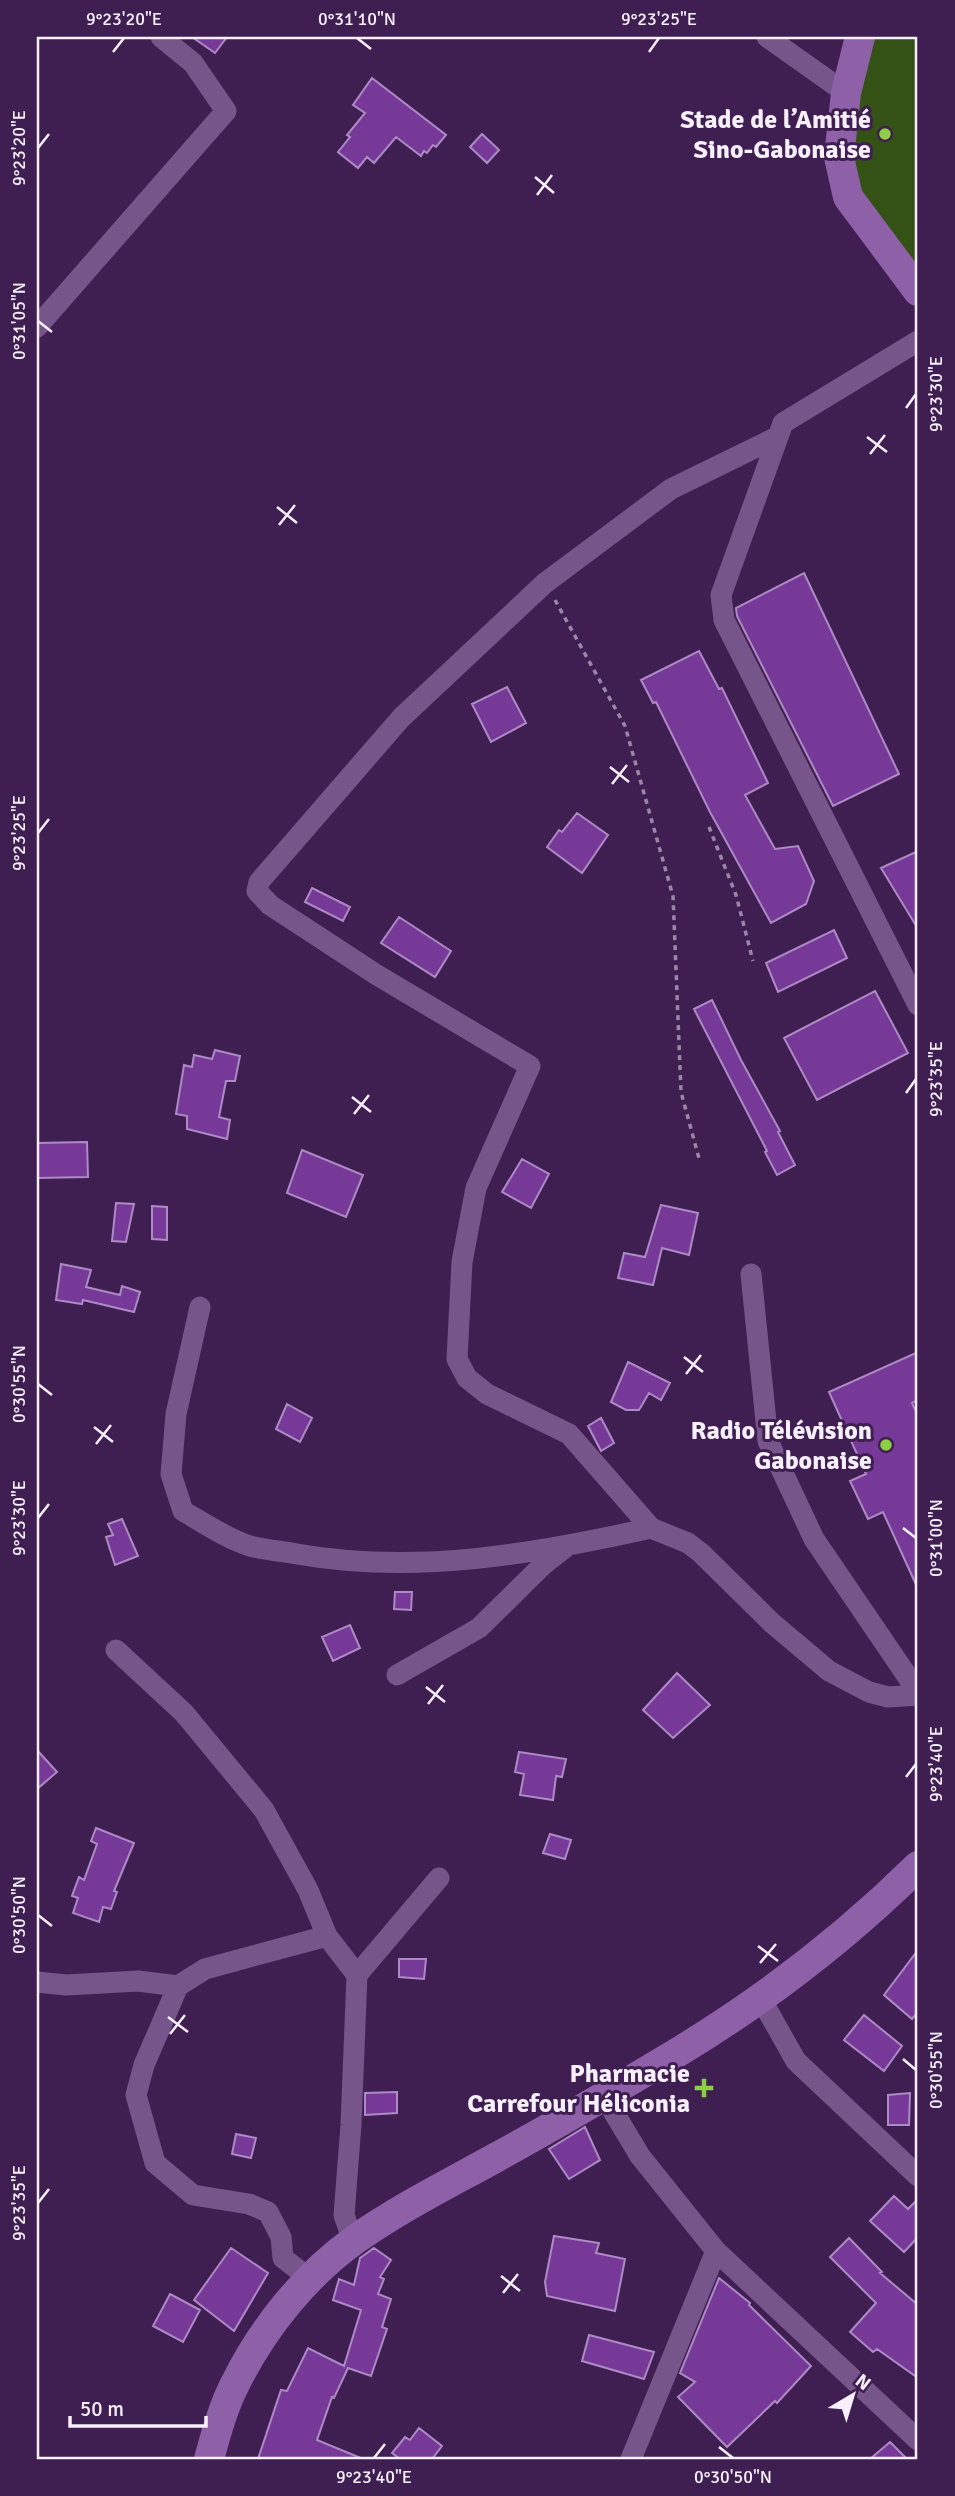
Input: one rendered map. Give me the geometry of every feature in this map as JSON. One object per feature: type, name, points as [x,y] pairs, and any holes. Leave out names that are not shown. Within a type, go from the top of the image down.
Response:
[{"type":"street","points":[[37,327],[226,111],[193,63],[161,37]]},
{"type":"street","points":[[767,37],[846,93]]},
{"type":"street","points":[[860,37],[846,93],[839,157],[848,197],[918,291]]},
{"type":"street","points":[[918,341],[783,423],[720,595],[724,620],[918,1004]]},
{"type":"street","points":[[751,1274],[768,1441],[814,1539],[918,1694],[888,1697],[869,1692],[829,1671],[772,1623],[701,1553],[688,1543],[651,1528],[569,1434],[488,1394],[467,1378],[457,1359],[462,1262],[476,1188],[530,1066],[377,975],[270,905],[257,891],[259,881],[401,718],[545,583],[671,489],[777,437]]},
{"type":"street","points":[[200,1307],[176,1414],[171,1474],[183,1511],[249,1545],[322,1558],[401,1564],[567,1546],[651,1528]]},
{"type":"street","points":[[397,1675],[479,1628],[567,1546]]},
{"type":"street","points":[[116,1650],[184,1713],[264,1810],[307,1890],[327,1936],[357,1975]]},
{"type":"street","points":[[886,1898],[918,1840]]},
{"type":"street","points":[[209,2459],[234,2386],[261,2339],[310,2279],[353,2241],[383,2221],[604,2096],[761,1999],[886,1898],[918,1866]]},
{"type":"street","points":[[353,2241],[344,2215],[351,2125],[357,1975],[439,1878]]},
{"type":"street","points":[[310,2279],[283,2258],[281,2237],[268,2212],[249,2204],[192,2195],[155,2163],[136,2095],[144,2065],[178,1986],[205,1969],[327,1936]]},
{"type":"street","points":[[37,1982],[65,1985],[138,1982],[178,1986]]},
{"type":"street","points":[[761,1999],[796,2062],[918,2176]]},
{"type":"street","points":[[604,2096],[640,2156],[716,2251],[918,2440]]},
{"type":"street","points":[[631,2459],[716,2251]]},
{"type":"path","points":[[545,583],[625,726],[673,896],[681,1092],[701,1162]]},
{"type":"path","points":[[709,827],[736,895],[753,961]]},
{"type":"green space","name":"Stade de l’Amitié Sino-Gabonaise","points":[[874,37],[918,37],[918,275],[864,204],[851,158],[853,110]]},
{"type":"building","points":[[192,37],[227,37],[215,53]]},
{"type":"building","points":[[372,78],[446,135],[436,147],[433,145],[421,156],[396,137],[374,163],[367,157],[358,168],[338,152],[350,137],[347,135],[365,113],[353,105]]},
{"type":"building","points":[[482,134],[499,150],[487,163],[470,147]]},
{"type":"building","points":[[804,573],[899,774],[833,806],[737,616],[736,608]]},
{"type":"building","points":[[699,651],[719,689],[722,688],[768,783],[745,795],[775,849],[798,846],[814,881],[806,904],[771,923],[710,812],[656,702],[653,703],[641,680]]},
{"type":"building","points":[[507,687],[526,723],[491,742],[472,704]]},
{"type":"building","points":[[577,813],[608,835],[582,873],[547,847],[559,830],[562,832]]},
{"type":"building","points":[[918,851],[918,929],[881,868]]},
{"type":"building","points":[[312,888],[350,907],[343,921],[305,902]]},
{"type":"building","points":[[399,917],[451,951],[435,977],[381,943]]},
{"type":"building","points":[[834,930],[847,958],[778,992],[766,963]]},
{"type":"building","points":[[875,991],[908,1053],[817,1100],[784,1038]]},
{"type":"building","points":[[712,1000],[795,1165],[777,1175],[694,1009]]},
{"type":"building","points":[[215,1050],[240,1056],[235,1081],[226,1081],[219,1117],[230,1120],[227,1139],[187,1129],[187,1116],[176,1114],[184,1065],[192,1067],[194,1055],[212,1059]]},
{"type":"building","points":[[87,1142],[88,1177],[37,1178],[37,1143]]},
{"type":"building","points":[[302,1150],[363,1175],[346,1217],[287,1193]]},
{"type":"building","points":[[522,1159],[549,1174],[531,1208],[502,1192]]},
{"type":"building","points":[[116,1203],[134,1204],[126,1242],[112,1241]]},
{"type":"building","points":[[661,1205],[698,1213],[689,1255],[662,1248],[653,1285],[618,1278],[624,1253],[645,1257]]},
{"type":"building","points":[[152,1206],[167,1207],[167,1240],[152,1239]]},
{"type":"building","points":[[61,1264],[91,1270],[86,1287],[120,1295],[122,1286],[140,1292],[134,1312],[83,1300],[82,1304],[56,1300]]},
{"type":"building","name":"Radio Télévision Gabonaise","points":[[918,1352],[918,1400],[912,1403],[918,1416],[918,1589],[883,1512],[868,1519],[850,1481],[866,1474],[829,1392]]},
{"type":"building","points":[[628,1362],[670,1383],[661,1400],[649,1393],[639,1410],[626,1410],[611,1402]]},
{"type":"building","points":[[287,1404],[312,1418],[300,1442],[276,1429]]},
{"type":"building","points":[[601,1418],[614,1443],[601,1451],[588,1426]]},
{"type":"building","points":[[122,1519],[138,1556],[115,1565],[106,1537],[113,1535],[108,1524]]},
{"type":"building","points":[[395,1592],[412,1592],[411,1610],[394,1609]]},
{"type":"building","points":[[350,1625],[360,1648],[333,1661],[322,1637]]},
{"type":"building","points":[[677,1673],[710,1705],[673,1738],[643,1710]]},
{"type":"building","points":[[37,1750],[57,1772],[37,1789]]},
{"type":"building","points":[[519,1752],[566,1759],[562,1777],[556,1776],[553,1800],[520,1795],[524,1774],[515,1772]]},
{"type":"building","points":[[96,1828],[134,1843],[114,1891],[117,1892],[111,1909],[103,1907],[99,1922],[73,1913],[78,1898],[72,1896],[79,1877],[84,1880],[97,1844],[91,1841]]},
{"type":"building","points":[[550,1834],[571,1840],[565,1859],[543,1853]]},
{"type":"building","points":[[918,1950],[918,2012],[912,2019],[884,1995]]},
{"type":"building","points":[[399,1959],[426,1959],[424,1979],[399,1977]]},
{"type":"building","points":[[864,2015],[902,2046],[884,2071],[844,2040]]},
{"type":"building","points":[[397,2092],[397,2113],[365,2115],[365,2093]]},
{"type":"building","points":[[910,2093],[909,2125],[888,2125],[888,2095]]},
{"type":"building","points":[[585,2127],[600,2160],[569,2179],[549,2149]]},
{"type":"building","points":[[236,2134],[256,2138],[251,2158],[232,2154]]},
{"type":"building","points":[[894,2196],[908,2209],[918,2199],[918,2237],[904,2252],[870,2221]]},
{"type":"building","points":[[554,2236],[599,2243],[596,2253],[625,2259],[615,2311],[547,2296],[545,2282]]},
{"type":"building","points":[[849,2238],[882,2272],[880,2273],[918,2305],[918,2378],[877,2349],[873,2352],[850,2332],[876,2303],[830,2257]]},
{"type":"building","points":[[231,2248],[268,2273],[234,2331],[194,2300]]},
{"type":"building","points":[[374,2248],[391,2260],[380,2277],[384,2279],[378,2294],[391,2299],[382,2327],[387,2329],[371,2376],[348,2368],[334,2398],[332,2397],[317,2440],[363,2459],[258,2459],[281,2390],[287,2391],[308,2348],[344,2366],[361,2310],[333,2300],[339,2279],[354,2285],[360,2258]]},
{"type":"building","points":[[719,2278],[750,2303],[749,2305],[811,2366],[777,2403],[775,2401],[727,2447],[678,2397],[695,2382],[680,2373]]},
{"type":"building","points":[[170,2294],[200,2310],[183,2342],[153,2326]]},
{"type":"building","points":[[589,2335],[654,2352],[644,2379],[582,2361]]},
{"type":"building","points":[[419,2428],[442,2446],[432,2459],[400,2459],[392,2453],[405,2437],[410,2440]]},
{"type":"building","points":[[890,2442],[907,2459],[870,2459]]},
{"type":"place","name":"Stade de l’Amitié Sino-Gabonaise","points":[[885,134]]},
{"type":"place","name":"Radio Télévision Gabonaise","points":[[886,1445]]},
{"type":"place","name":"Pharmacie Carrefour Héliconia","points":[[704,2088]]}]
